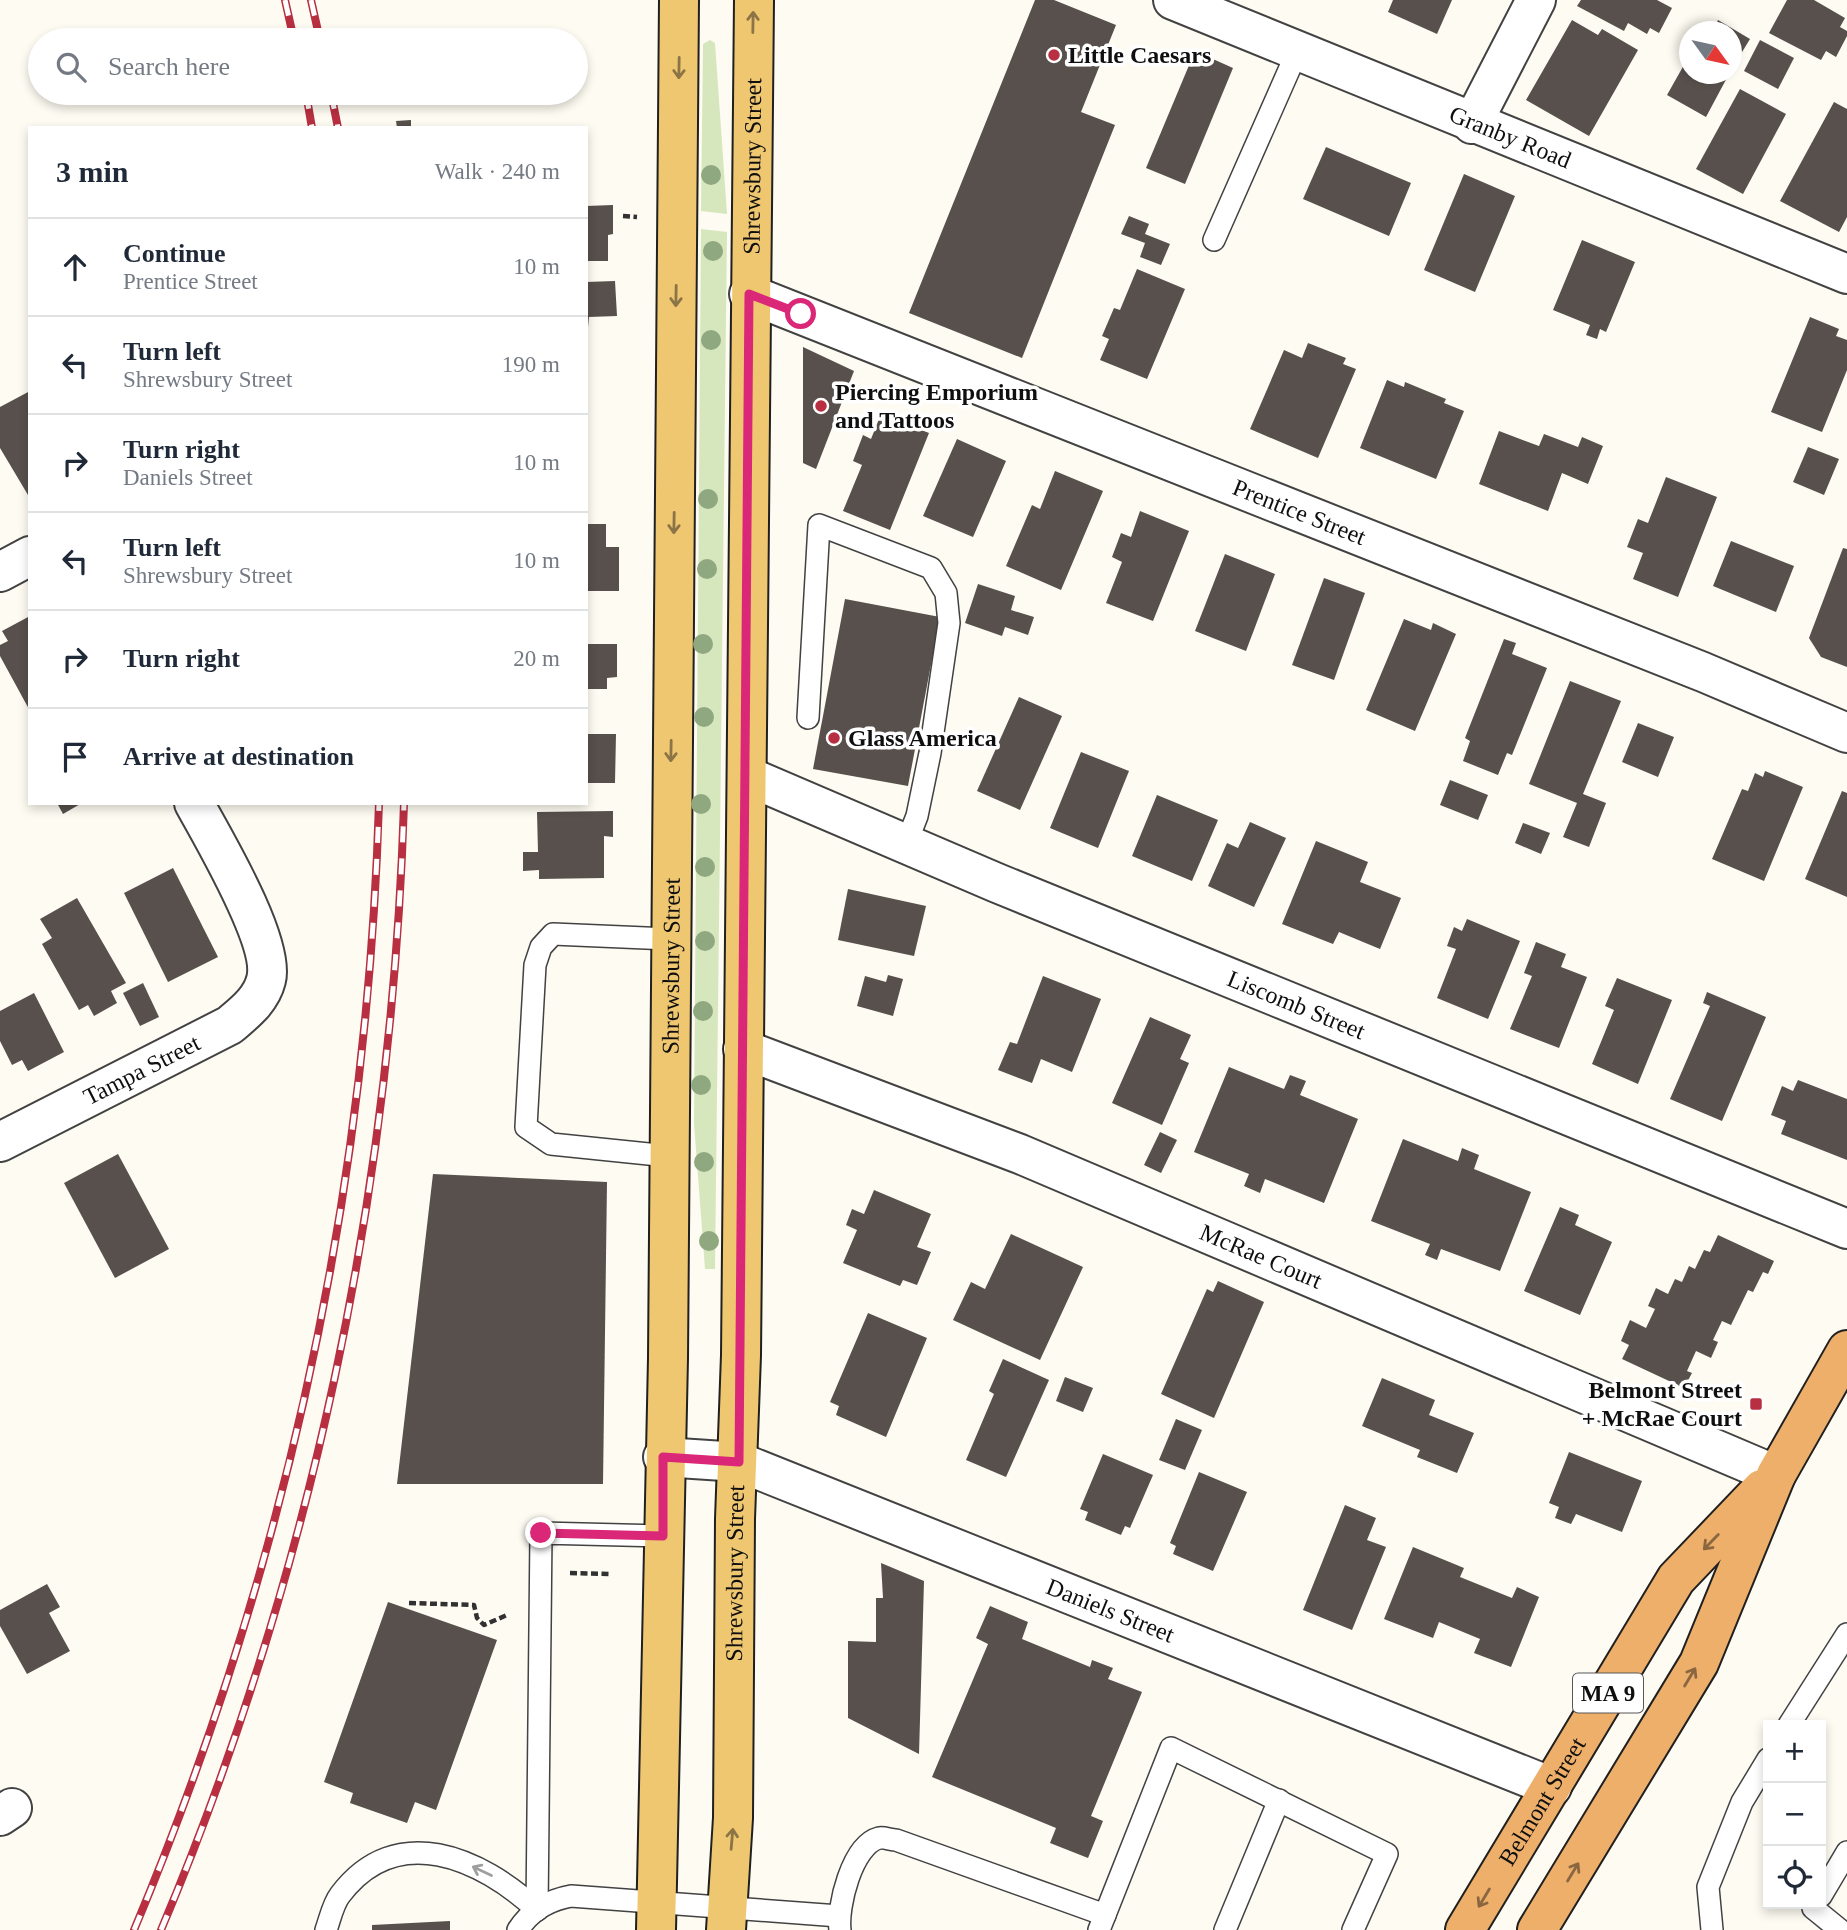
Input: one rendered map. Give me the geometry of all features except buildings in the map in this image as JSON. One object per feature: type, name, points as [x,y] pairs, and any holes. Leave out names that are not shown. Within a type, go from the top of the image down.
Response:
[{"type":"highway","name":"Belmont Street","points":[[1537,1930],[1699,1663],[1776,1475],[1847,1350]]},
{"type":"highway","name":"Belmont Street","points":[[1465,1930],[1676,1579],[1776,1475]]},
{"type":"main road","name":"Shrewsbury Street","points":[[656,1916],[663,1457],[668,1358],[669,939],[679,0]]},
{"type":"main road","name":"Shrewsbury Street","points":[[726,1918],[733,1818],[735,1519],[739,1462],[754,0]]},
{"type":"street","name":"Granby Road","points":[[1173,0],[1472,124],[1847,274]]},
{"type":"street","points":[[1472,124],[1536,0]]},
{"type":"street","name":"Prentice Street","points":[[749,294],[1703,672],[1847,733]]},
{"type":"street","points":[[0,572],[28,557]]},
{"type":"street","name":"Liscomb Street","points":[[747,776],[906,844],[1847,1229]]},
{"type":"street","name":"Tampa Street","points":[[0,1142],[230,1026],[259,997],[267,978],[265,957],[251,916],[230,869],[195,805]]},
{"type":"street","name":"McRae Court","points":[[743,1049],[1033,1160],[1776,1475]]},
{"type":"street","name":"Daniels Street","points":[[663,1457],[739,1462],[1552,1787]]},
{"type":"lane","points":[[1213,240],[1297,51]]},
{"type":"lane","points":[[807,718],[819,525],[931,568],[946,593],[949,623],[930,753],[917,816],[906,844]]},
{"type":"lane","points":[[668,1156],[551,1144],[526,1127],[535,965],[541,947],[553,934],[669,939]]},
{"type":"lane","points":[[537,1910],[541,1533],[663,1536]]},
{"type":"lane","points":[[1792,1720],[1846,1640]]},
{"type":"lane","points":[[517,1930],[537,1910],[553,1900],[571,1896],[656,1916],[840,1923],[860,1854],[880,1838],[896,1840],[1102,1923],[1171,1748],[1387,1854],[1353,1930]]},
{"type":"lane","points":[[1712,1930],[1708,1887],[1742,1802],[1763,1767]]},
{"type":"lane","points":[[1225,1930],[1279,1800]]},
{"type":"lane","points":[[326,1930],[338,1897],[346,1888],[361,1872],[398,1852],[443,1855],[482,1870],[512,1887],[537,1910]]},
{"type":"lane","points":[[1826,1888],[1847,1853]]},
{"type":"lane","points":[[1815,1909],[1840,1930]]},
{"type":"path","points":[[563,1573],[611,1574]]},
{"type":"path","points":[[409,1603],[474,1605],[477,1618],[484,1625],[507,1615],[507,1602]]},
{"type":"green space","points":[[710,40],[715,43],[727,214],[701,211],[703,44]]},
{"type":"green space","points":[[701,229],[727,232],[715,1269],[705,1269],[694,1123]]},
{"type":"railway","points":[[285,0],[291,28]]},
{"type":"railway","points":[[311,0],[317,28]]},
{"type":"railway","points":[[308,105],[312,126]]},
{"type":"railway","points":[[333,105],[338,126]]},
{"type":"railway","points":[[134,1930],[187,1794],[234,1657],[275,1518],[309,1378],[336,1236],[357,1093],[371,949],[379,805]]},
{"type":"railway","points":[[161,1930],[214,1795],[261,1658],[301,1519],[335,1378],[362,1236],[382,1093],[396,948],[404,805]]},
{"type":"place","name":"Little Caesars","points":[[1054,55]]},
{"type":"place","name":"Piercing Emporium and Tattoos","points":[[821,406]]},
{"type":"place","name":"Glass America","points":[[834,738]]},
{"type":"place","name":"Belmont Street + McRae Court","points":[[1756,1404]]},
{"type":"route","points":[[541,1533],[663,1536],[663,1457],[739,1462],[747,776],[749,294],[801,314]]}]
